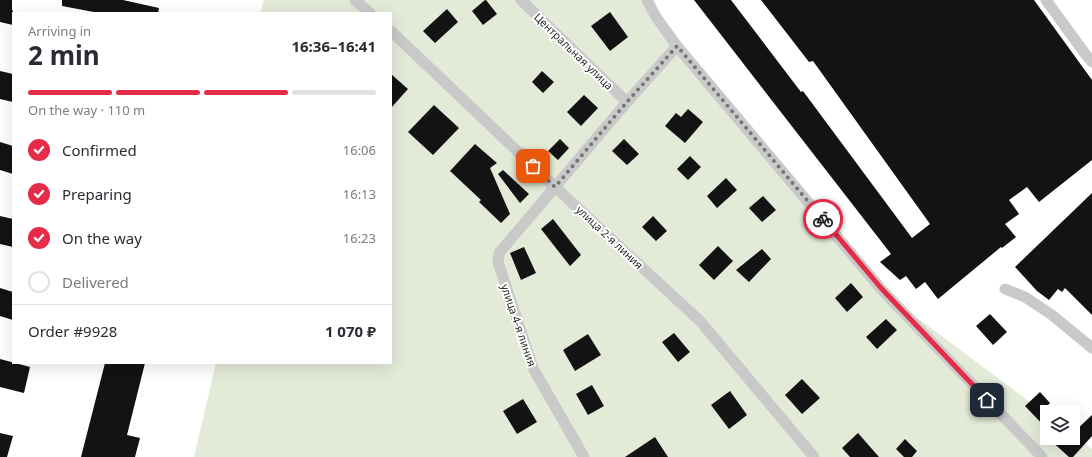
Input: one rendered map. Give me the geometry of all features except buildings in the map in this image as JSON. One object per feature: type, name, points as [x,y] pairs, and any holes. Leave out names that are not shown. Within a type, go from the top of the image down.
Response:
[{"type":"street","points":[[355,0],[369,12]]},
{"type":"street","name":"Центральная улица","points":[[521,0],[627,102]]},
{"type":"street","points":[[647,0],[656,17],[677,46],[881,288],[1042,457]]},
{"type":"street","points":[[1046,0],[1092,62]]},
{"type":"street","name":"улица 2-я линия","points":[[392,32],[555,187],[700,321],[814,457]]},
{"type":"street","points":[[555,187],[677,46]]},
{"type":"street","name":"улица 4-я линия","points":[[555,187],[499,253],[498,262],[533,368],[584,457]]},
{"type":"street","points":[[1005,289],[1026,298],[1052,315],[1092,348]]},
{"type":"green space","points":[[264,0],[647,0],[872,284],[1040,410],[1040,445],[1080,445],[1080,440],[1092,449],[1092,457],[194,457],[216,364],[392,364],[392,12],[260,12]]},
{"type":"way so far","points":[[533,166],[555,187],[677,46],[823,219]]},
{"type":"route","points":[[823,219],[881,288],[987,400]]}]
